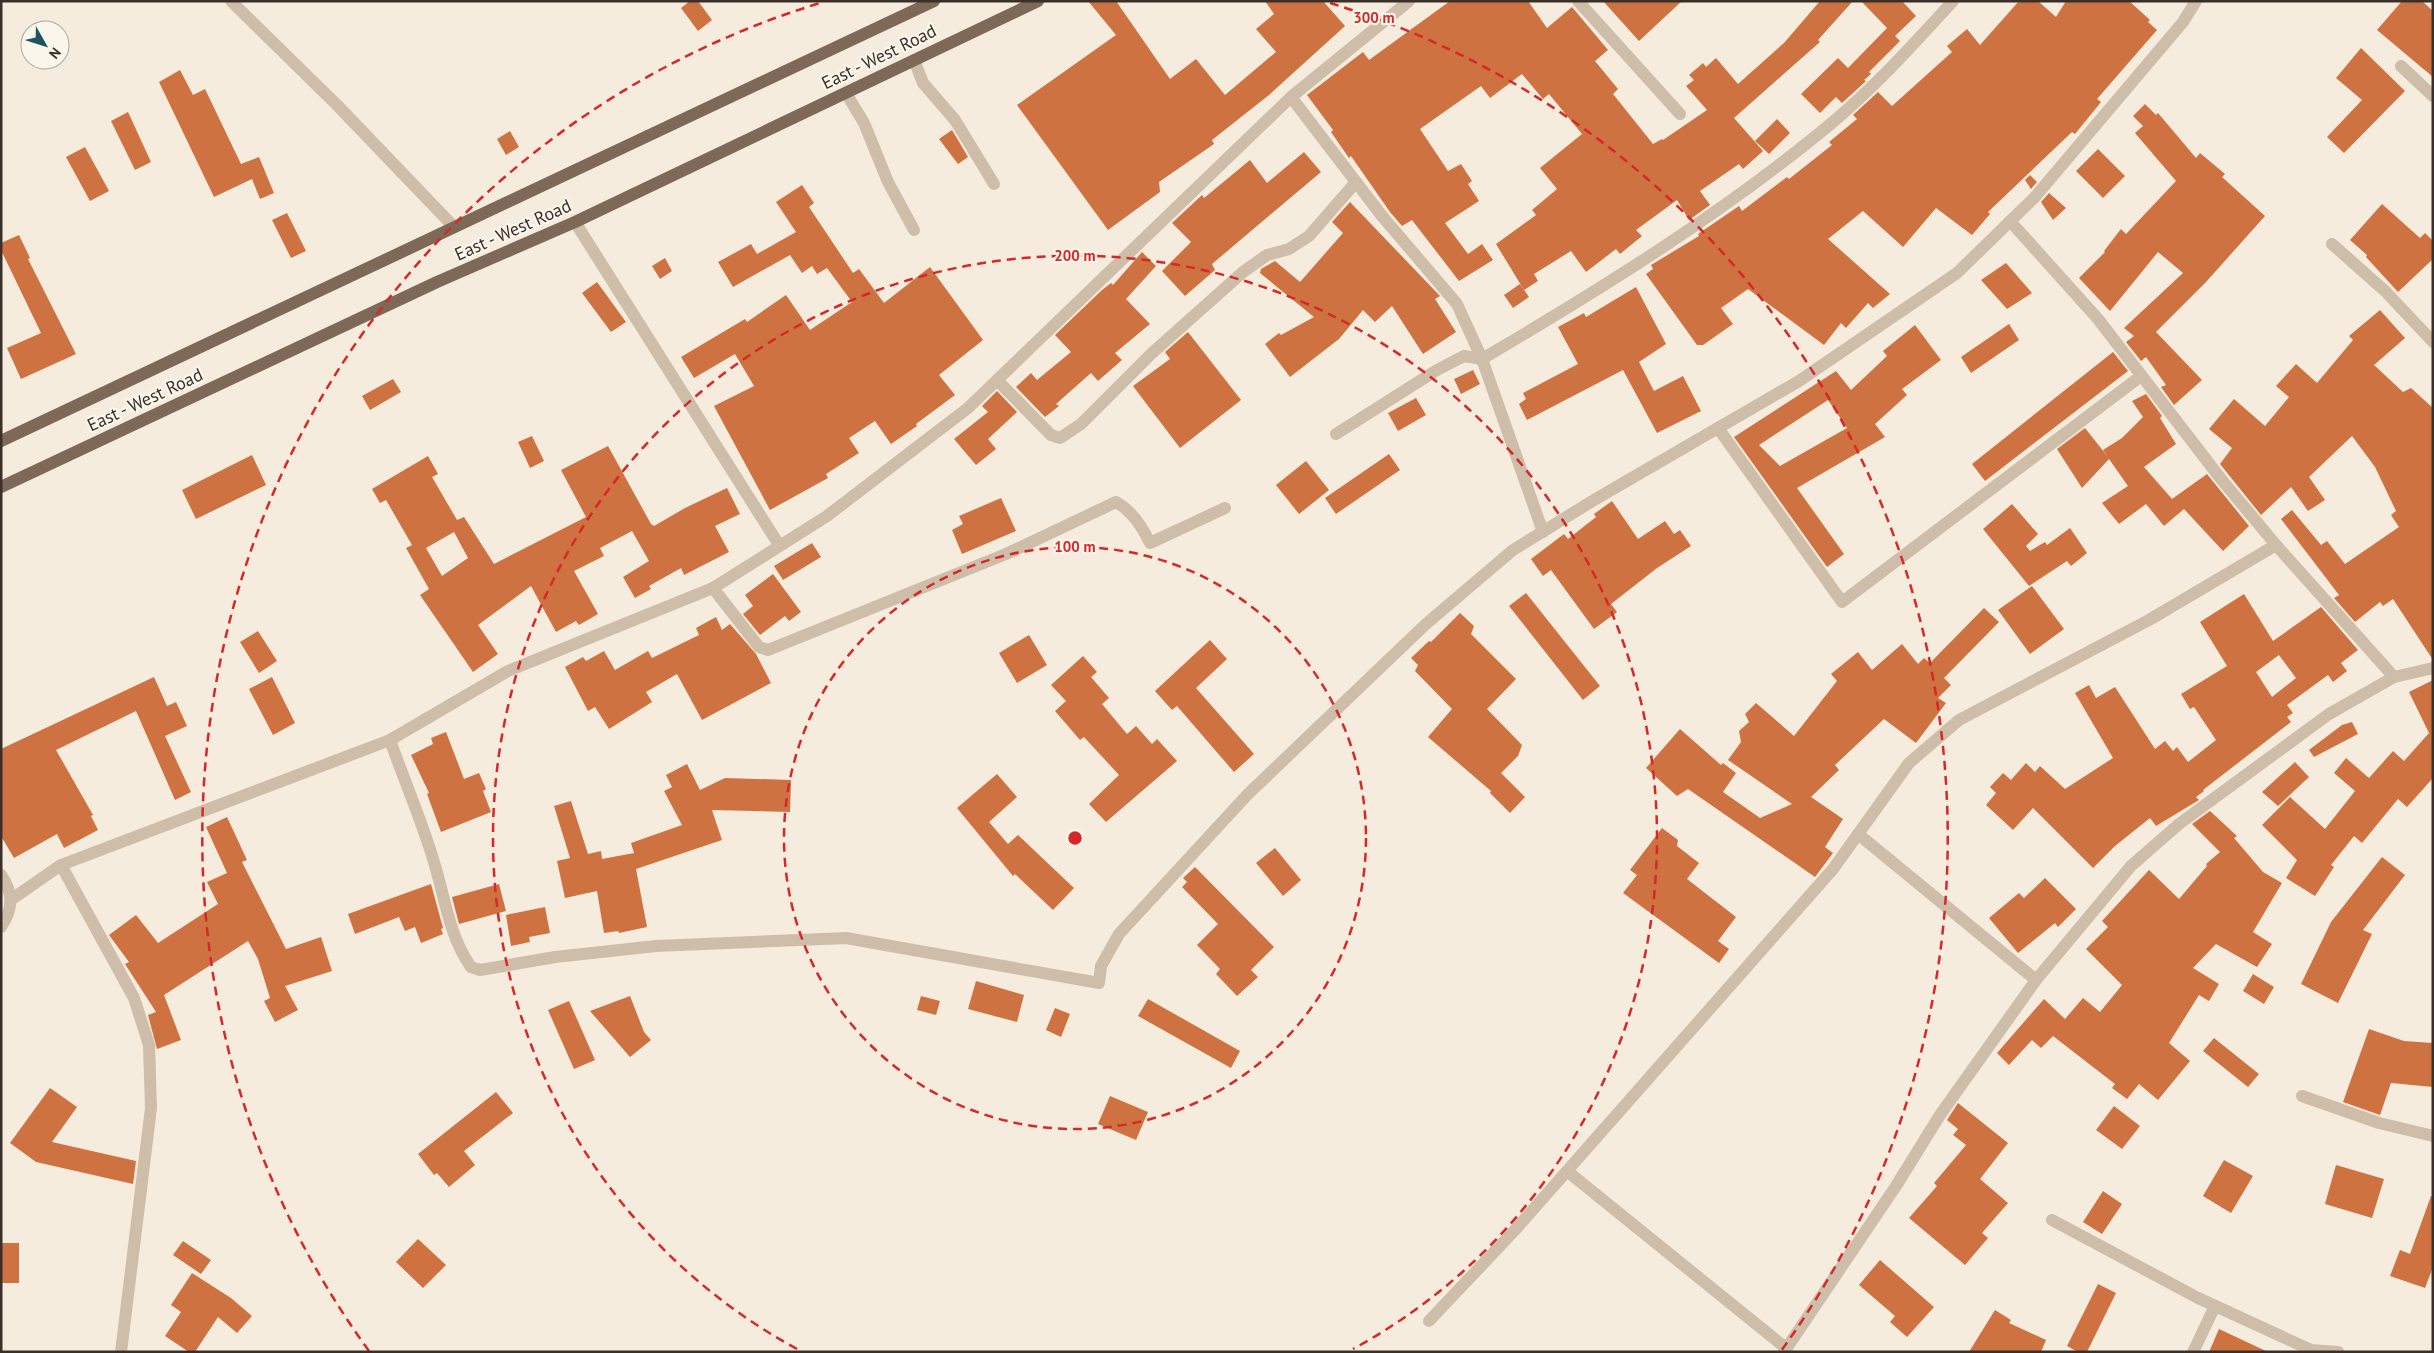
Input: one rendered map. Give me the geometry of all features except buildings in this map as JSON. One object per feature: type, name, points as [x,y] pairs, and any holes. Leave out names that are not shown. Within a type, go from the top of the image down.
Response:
[{"type":"main road","name":"East - West Road","points":[[1,441],[934,1]]},
{"type":"main road","name":"East - West Road","points":[[1,487],[437,282],[575,222],[1038,1]]},
{"type":"street","points":[[230,1],[338,106],[454,227]]},
{"type":"street","points":[[12,899],[61,865],[390,740],[508,671],[712,588],[827,516],[968,408],[1291,97],[1409,1]]},
{"type":"street","points":[[1578,1],[1680,114]]},
{"type":"street","points":[[1336,434],[1437,370],[1464,356],[1482,358],[1580,301],[1751,187],[1829,126],[1895,64],[1953,1]]},
{"type":"street","points":[[390,740],[434,860],[447,917],[461,952],[471,967],[480,970],[554,957],[656,946],[846,938],[1099,983],[1101,966],[1119,934],[1248,794],[1426,624],[1513,550],[1799,381],[1957,273],[2035,197],[2183,22],[2196,1]]},
{"type":"street","points":[[914,60],[923,83],[955,120],[994,184]]},
{"type":"street","points":[[2401,66],[2433,96]]},
{"type":"street","points":[[846,93],[864,122],[888,182],[914,230]]},
{"type":"street","points":[[1291,97],[1382,216],[1457,304],[1482,358],[1542,532]]},
{"type":"street","points":[[998,381],[1051,435],[1060,438],[1081,424],[1151,354],[1243,272],[1267,255],[1289,248],[1309,236],[1356,182]]},
{"type":"street","points":[[2010,221],[2098,319],[2221,480],[2276,545],[2394,677]]},
{"type":"street","points":[[575,222],[779,545]]},
{"type":"street","points":[[2332,244],[2384,291],[2433,342]]},
{"type":"street","points":[[1718,428],[1842,602],[2142,376]]},
{"type":"street","points":[[712,588],[758,647],[768,650],[1006,554],[1116,502],[1127,508],[1143,529],[1150,543],[1225,508]]},
{"type":"street","points":[[1429,1321],[1567,1171],[1833,869],[1909,763],[1959,720],[2149,620],[2276,545]]},
{"type":"street","points":[[1567,1171],[1785,1350],[1896,1186],[1940,1114],[2036,980],[2131,866],[2178,824],[2329,714],[2394,677],[2433,668]]},
{"type":"street","points":[[1858,834],[2036,980]]},
{"type":"street","points":[[61,865],[134,998],[149,1045],[151,1108],[121,1352]]},
{"type":"street","points":[[1,875],[7,884],[12,899],[8,916],[1,928]]},
{"type":"street","points":[[2302,1096],[2379,1123],[2433,1136]]},
{"type":"street","points":[[2052,1220],[2215,1306],[2311,1350],[2338,1352]]},
{"type":"street","points":[[2193,1352],[2215,1306]]}]
